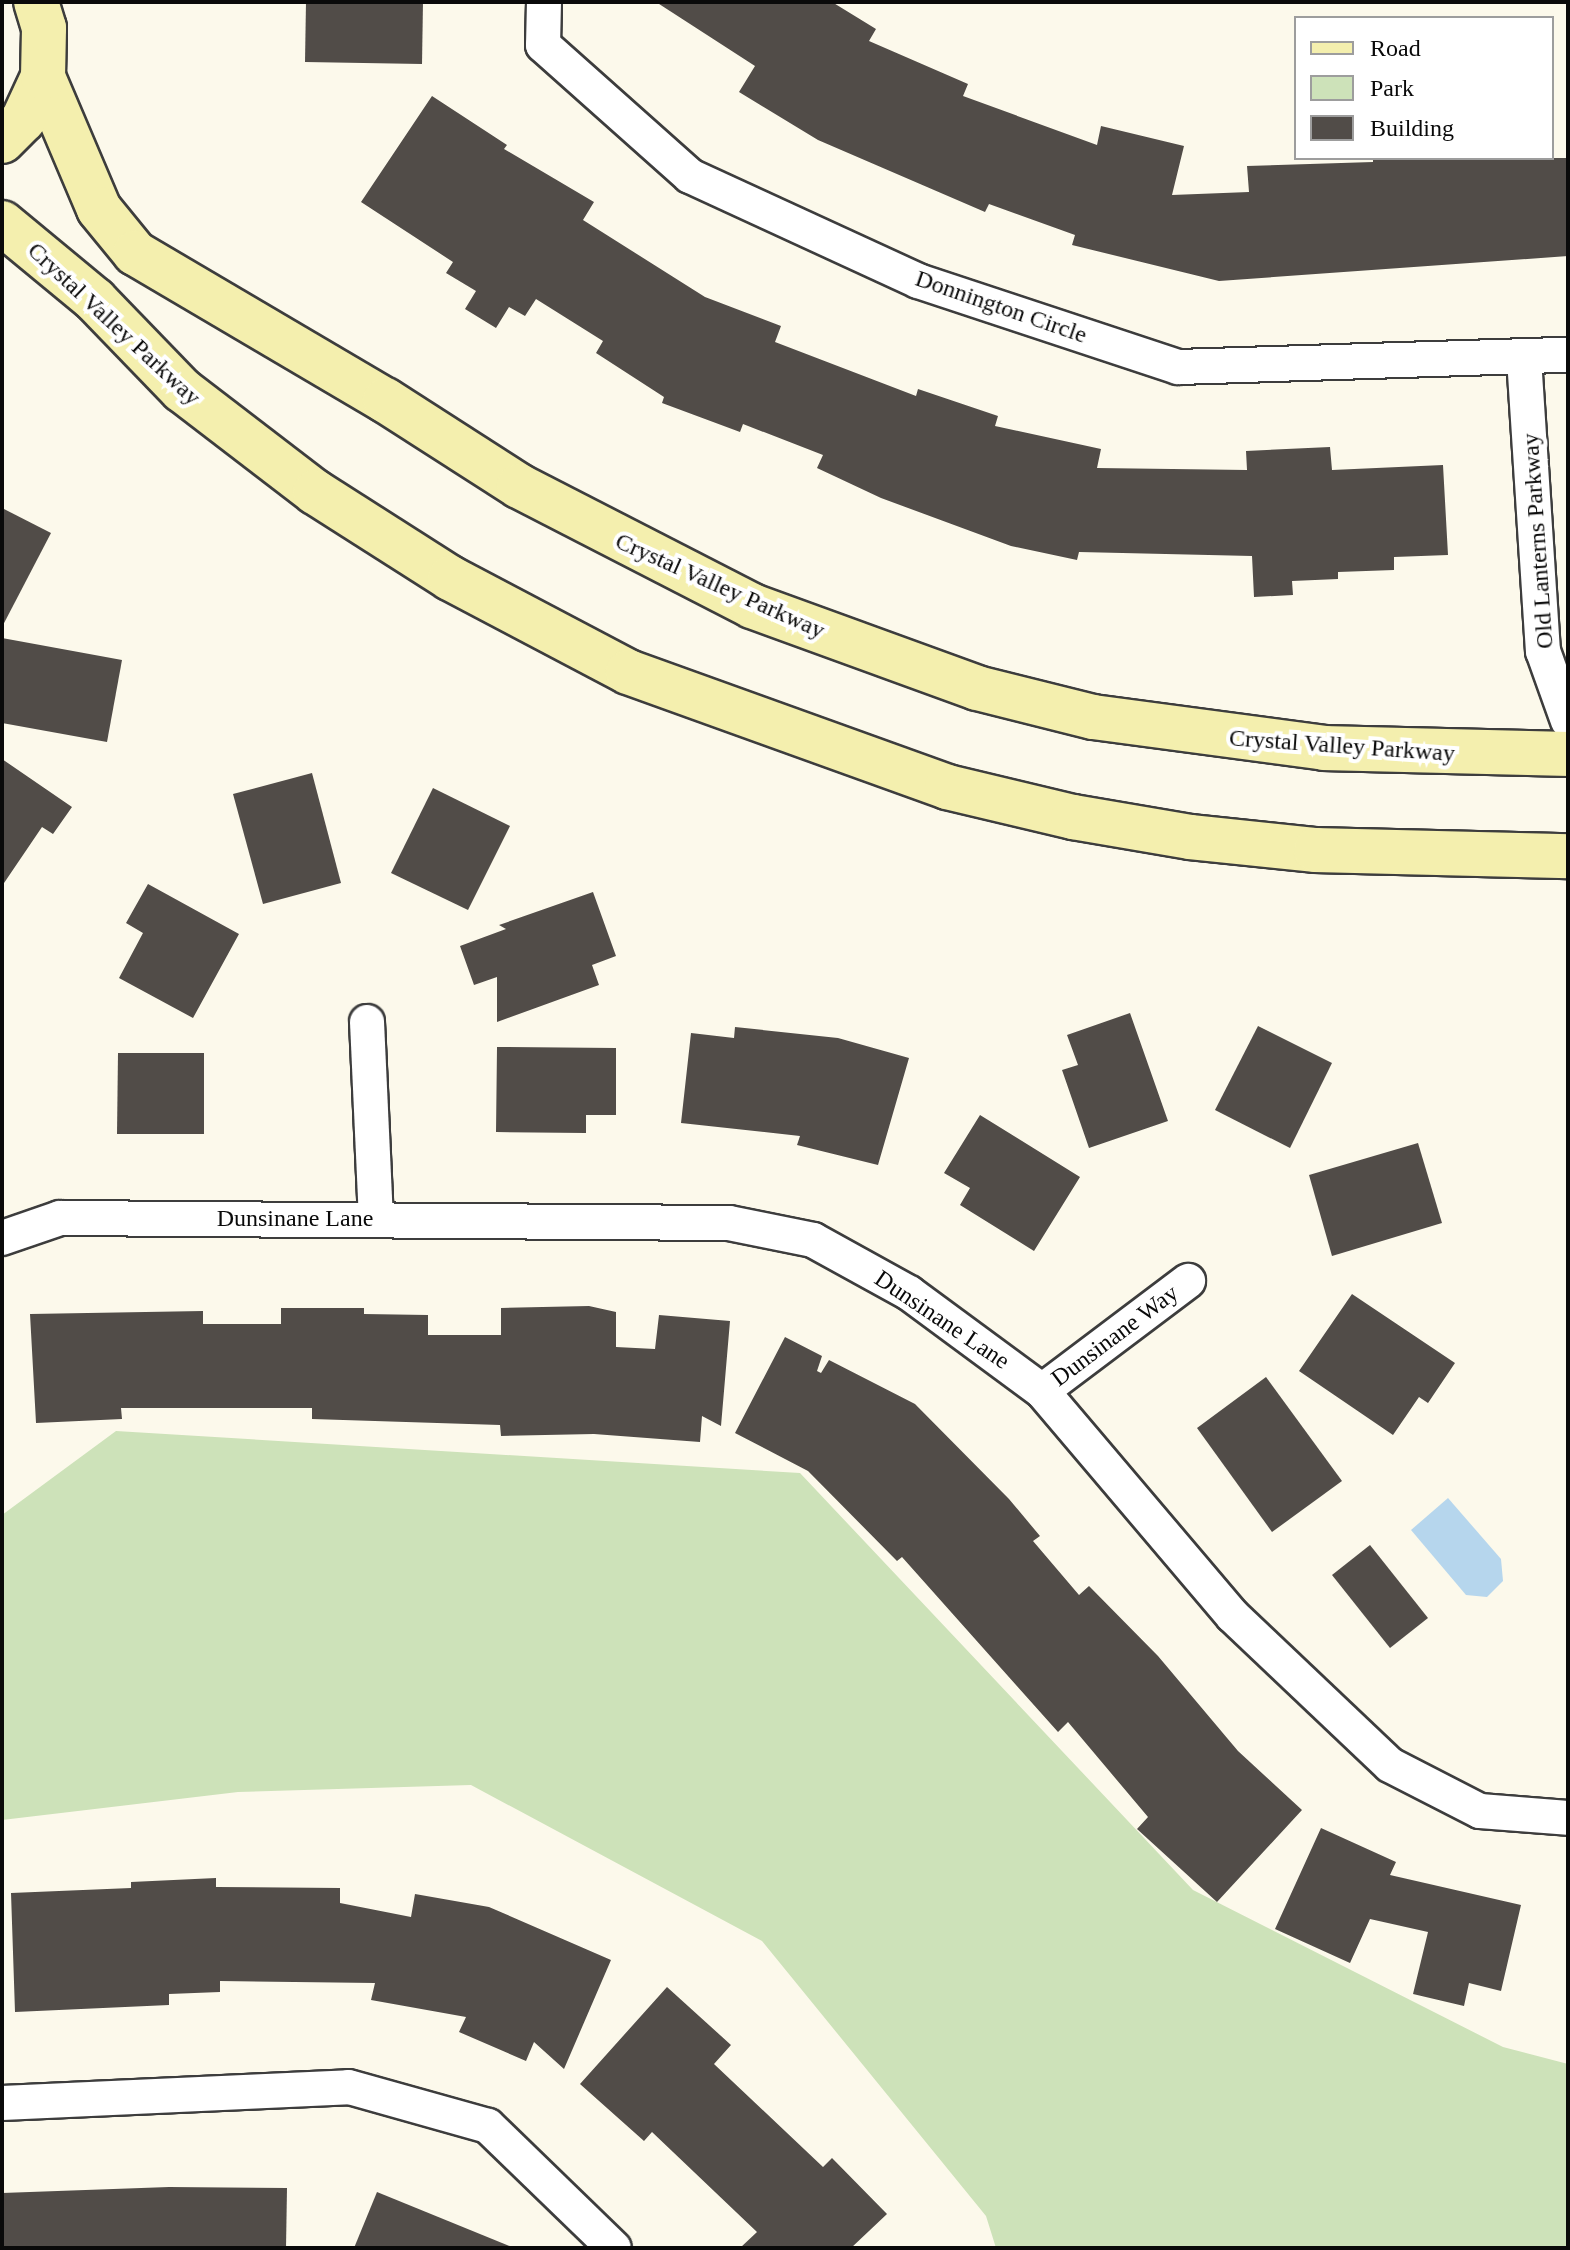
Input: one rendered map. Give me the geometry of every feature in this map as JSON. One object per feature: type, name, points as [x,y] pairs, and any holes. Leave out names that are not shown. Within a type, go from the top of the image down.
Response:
[{"type":"main road","name":"Crystal Valley Parkway","points":[[36,2],[44,66],[99,209],[135,253],[385,400],[519,486],[752,606],[977,688],[1093,717],[1324,748],[1568,754]]},
{"type":"main road","points":[[2,141],[23,120],[68,2]]},
{"type":"main road","name":"Crystal Valley Parkway","points":[[2,223],[95,300],[182,390],[315,492],[450,578],[628,672],[933,783],[1073,817],[1190,837],[1316,850],[1568,856]]},
{"type":"street","name":"Donnington Circle","points":[[544,2],[543,45],[690,176],[918,281],[1178,367],[1568,355]]},
{"type":"street","name":"Old Lanterns Parkway","points":[[1524,358],[1543,651],[1568,721]]},
{"type":"street","points":[[367,1022],[376,1219]]},
{"type":"street","name":"Dunsinane Lane","points":[[2,1238],[60,1218],[729,1223],[813,1240],[909,1293],[1042,1391],[1233,1616],[1390,1765],[1480,1811],[1568,1818]]},
{"type":"street","name":"Dunsinane Way","points":[[1042,1391],[1188,1281]]},
{"type":"street","points":[[2,2103],[349,2087],[488,2126],[614,2248]]},
{"type":"green space","points":[[116,1431],[800,1473],[1193,1890],[1503,2047],[1568,2064],[1568,2248],[996,2248],[986,2216],[762,1941],[471,1785],[238,1792],[2,1820],[2,1515]]},
{"type":"water","points":[[1448,1498],[1501,1559],[1503,1581],[1487,1597],[1466,1595],[1411,1530]]},
{"type":"building","points":[[306,2],[423,2],[422,64],[305,62]]},
{"type":"building","points":[[656,2],[832,2],[876,29],[869,41],[968,84],[963,96],[1097,145],[1101,126],[1184,146],[1172,195],[1249,192],[1247,166],[1373,160],[1568,158],[1568,256],[1219,281],[1072,245],[1075,235],[989,204],[985,212],[818,140],[739,92],[755,66]]},
{"type":"building","points":[[432,96],[507,145],[504,149],[594,202],[583,220],[705,297],[781,326],[775,342],[916,396],[918,389],[998,416],[995,426],[1101,449],[1097,468],[1247,470],[1246,451],[1330,447],[1332,470],[1443,465],[1448,555],[1394,557],[1394,570],[1338,572],[1338,579],[1292,581],[1293,595],[1254,597],[1252,556],[1079,552],[1077,560],[1011,546],[881,498],[817,468],[823,455],[743,424],[740,432],[662,403],[664,397],[596,353],[603,341],[536,299],[525,316],[509,307],[496,328],[465,309],[476,291],[446,273],[453,262],[361,202]]},
{"type":"building","points":[[2,508],[51,533],[2,627]]},
{"type":"building","points":[[2,638],[122,660],[107,742],[2,723]]},
{"type":"building","points":[[2,759],[72,807],[53,834],[42,827],[2,886]]},
{"type":"building","points":[[312,773],[341,883],[263,904],[233,794]]},
{"type":"building","points":[[433,788],[510,826],[468,910],[391,873]]},
{"type":"building","points":[[148,884],[239,934],[193,1018],[119,978],[143,933],[126,923]]},
{"type":"building","points":[[593,892],[616,956],[592,965],[599,985],[497,1022],[497,977],[474,985],[460,946],[506,929],[499,925]]},
{"type":"building","points":[[1130,1013],[1168,1121],[1089,1148],[1062,1070],[1078,1065],[1067,1035]]},
{"type":"building","points":[[1258,1026],[1332,1063],[1290,1148],[1215,1110]]},
{"type":"building","points":[[735,1027],[838,1038],[909,1058],[878,1165],[797,1145],[800,1136],[681,1123],[691,1033],[734,1038]]},
{"type":"building","points":[[497,1047],[616,1048],[616,1115],[586,1115],[586,1133],[496,1132]]},
{"type":"building","points":[[118,1053],[204,1053],[204,1134],[117,1134]]},
{"type":"building","points":[[980,1115],[1080,1177],[1034,1251],[960,1205],[970,1188],[944,1173]]},
{"type":"building","points":[[1418,1143],[1442,1223],[1332,1256],[1309,1175]]},
{"type":"building","points":[[1352,1294],[1455,1363],[1428,1403],[1419,1397],[1393,1435],[1299,1371]]},
{"type":"building","points":[[589,1306],[616,1312],[616,1347],[655,1349],[659,1315],[730,1321],[721,1426],[702,1416],[700,1442],[594,1434],[501,1436],[500,1425],[312,1419],[312,1408],[121,1408],[122,1419],[36,1423],[30,1314],[203,1311],[203,1324],[281,1324],[281,1308],[364,1308],[364,1314],[428,1315],[428,1335],[501,1335],[501,1308]]},
{"type":"building","points":[[785,1337],[822,1356],[817,1371],[821,1373],[829,1360],[915,1404],[1009,1499],[1040,1536],[1033,1541],[1079,1595],[1089,1586],[1158,1656],[1238,1751],[1302,1810],[1217,1902],[1137,1829],[1148,1817],[1068,1722],[1058,1732],[902,1557],[897,1561],[808,1471],[735,1433]]},
{"type":"building","points":[[1266,1377],[1342,1481],[1272,1532],[1197,1428]]},
{"type":"building","points":[[1370,1545],[1428,1618],[1390,1648],[1332,1575]]},
{"type":"building","points":[[1321,1828],[1396,1862],[1390,1875],[1521,1905],[1501,1991],[1469,1983],[1464,2006],[1413,1994],[1428,1932],[1370,1919],[1350,1963],[1275,1929]]},
{"type":"building","points":[[216,1878],[216,1887],[340,1888],[340,1903],[411,1917],[415,1894],[489,1907],[611,1960],[564,2069],[534,2042],[526,2061],[459,2032],[466,2017],[371,2000],[375,1983],[220,1981],[220,1992],[169,1994],[169,2005],[15,2012],[11,1893],[131,1888],[131,1882]]},
{"type":"building","points":[[667,1987],[731,2045],[714,2064],[823,2167],[832,2158],[887,2214],[851,2248],[740,2248],[757,2232],[652,2132],[644,2141],[580,2084]]},
{"type":"building","points":[[169,2187],[287,2188],[286,2248],[2,2248],[2,2193]]},
{"type":"building","points":[[377,2192],[512,2247],[512,2248],[354,2248]]}]
